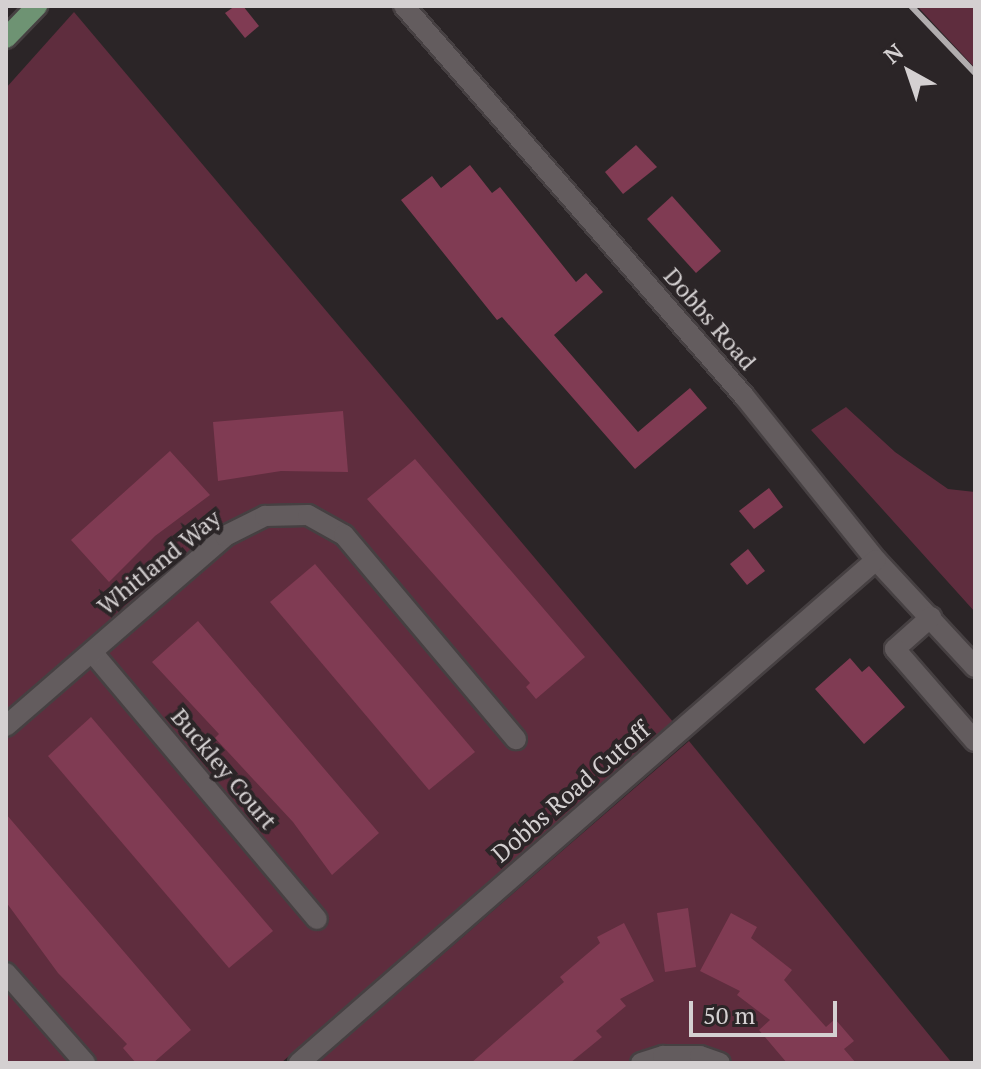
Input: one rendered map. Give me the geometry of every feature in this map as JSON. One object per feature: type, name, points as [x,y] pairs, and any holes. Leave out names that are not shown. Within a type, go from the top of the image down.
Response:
[{"type":"main road","points":[[6,38],[37,6]]},
{"type":"street","name":"Dobbs Road","points":[[404,6],[744,396],[876,560],[975,667]]},
{"type":"street","name":"Whitland Way","points":[[6,726],[225,536],[265,516],[308,515],[344,535],[516,739]]},
{"type":"street","name":"Dobbs Road Cutoff","points":[[299,1063],[876,560]]},
{"type":"street","points":[[931,617],[895,649],[975,741]]},
{"type":"street","name":"Buckley Court","points":[[92,652],[317,919]]},
{"type":"street","points":[[6,973],[85,1063]]},
{"type":"street","points":[[641,1063],[663,1056],[700,1056],[720,1063]]},
{"type":"shaded area","points":[[917,6],[975,6],[975,68]]},
{"type":"shaded area","points":[[74,12],[674,723],[281,1063],[6,1063],[6,88]]},
{"type":"shaded area","points":[[846,407],[895,452],[948,489],[975,492],[975,612],[811,430]]},
{"type":"shaded area","points":[[689,741],[952,1063],[317,1063]]},
{"type":"building","points":[[235,6],[243,6],[259,26],[245,38],[225,13]]},
{"type":"building","points":[[636,145],[657,167],[623,194],[605,172]]},
{"type":"building","points":[[470,165],[492,193],[500,187],[576,282],[586,273],[603,292],[554,335],[638,432],[690,388],[707,408],[635,469],[502,317],[497,320],[401,200],[432,176],[441,188]]},
{"type":"building","points":[[672,196],[721,251],[696,273],[647,219]]},
{"type":"building","points":[[343,411],[348,472],[281,471],[218,481],[213,422]]},
{"type":"building","points":[[170,451],[210,495],[155,536],[109,582],[71,540]]},
{"type":"building","points":[[415,459],[585,657],[536,699],[526,687],[530,683],[367,499]]},
{"type":"building","points":[[769,488],[783,507],[754,529],[739,511]]},
{"type":"building","points":[[748,549],[765,571],[747,585],[730,564]]},
{"type":"building","points":[[315,564],[475,752],[429,790],[270,602]]},
{"type":"building","points":[[198,621],[379,833],[332,875],[293,822],[215,738],[219,734],[152,662]]},
{"type":"building","points":[[850,658],[862,672],[869,666],[905,707],[864,744],[815,689]]},
{"type":"building","points":[[91,717],[273,931],[229,968],[48,756]]},
{"type":"building","points":[[6,814],[191,1030],[153,1063],[136,1063],[123,1048],[127,1044],[58,973],[6,902]]},
{"type":"building","points":[[688,908],[696,967],[665,972],[657,913]]},
{"type":"building","points":[[731,913],[757,927],[751,938],[792,970],[784,980],[826,1027],[835,1019],[854,1041],[844,1049],[856,1063],[787,1063],[759,1030],[770,1020],[737,995],[740,991],[700,971]]},
{"type":"building","points":[[624,923],[654,981],[620,999],[626,1006],[596,1031],[602,1037],[570,1063],[471,1063],[564,982],[560,977],[600,943],[597,937]]},
{"type":"railway","points":[[911,6],[975,73]]}]
